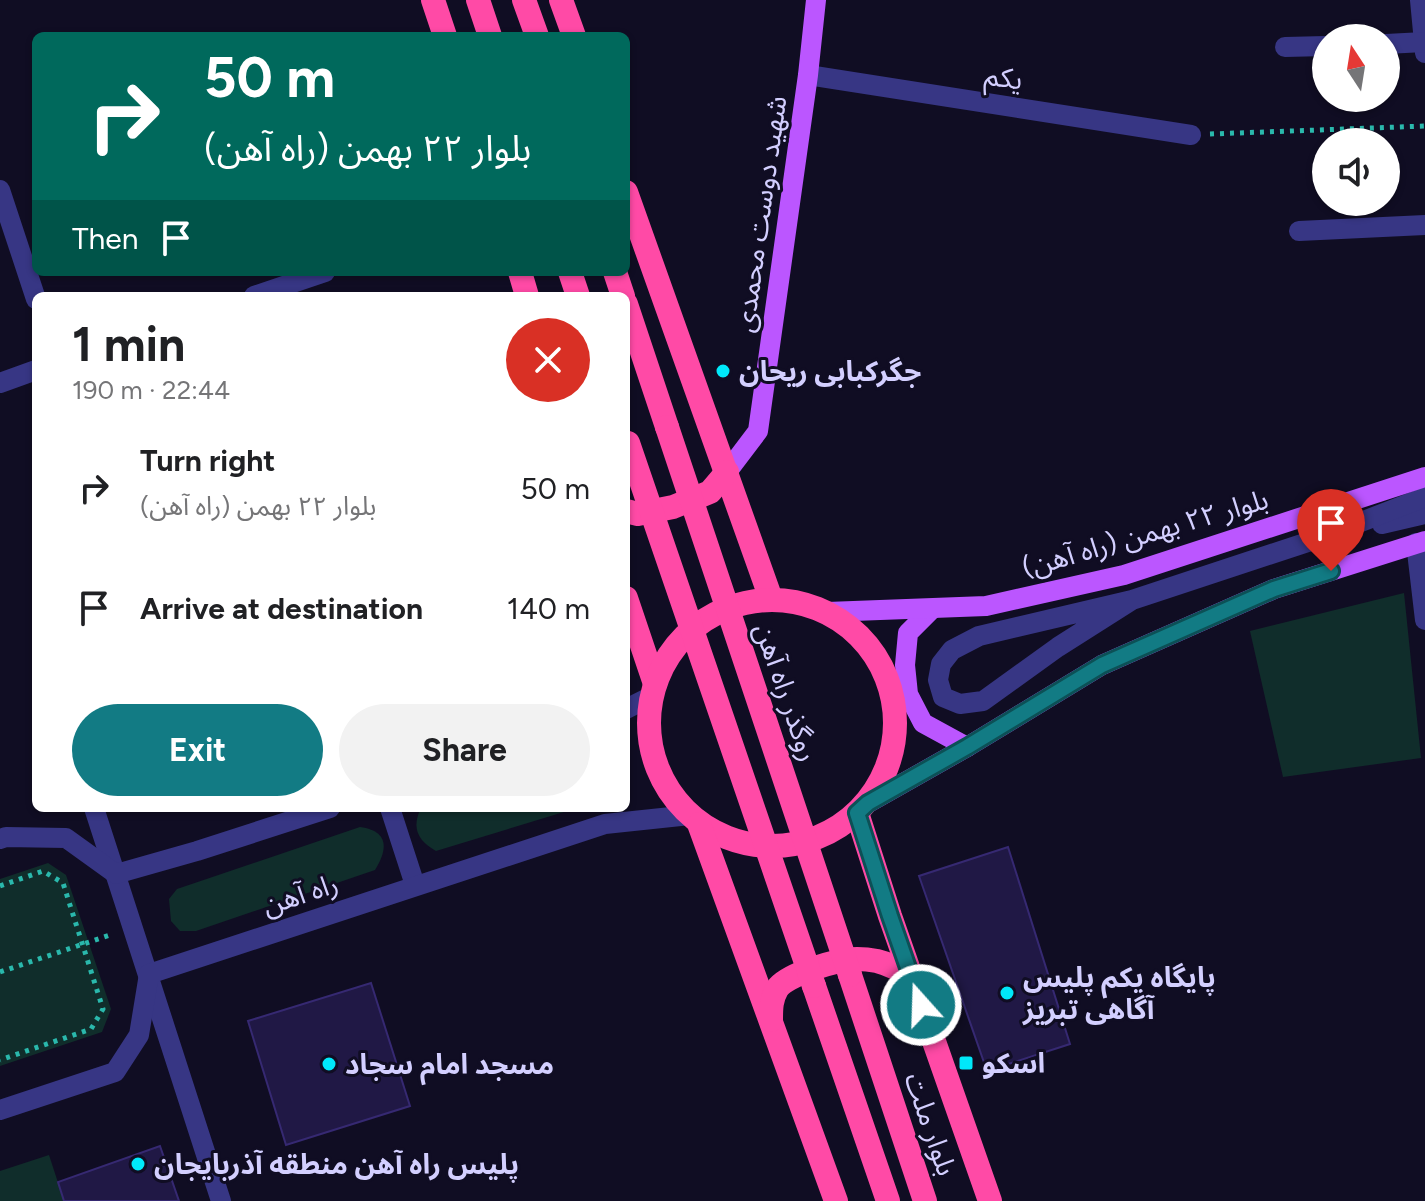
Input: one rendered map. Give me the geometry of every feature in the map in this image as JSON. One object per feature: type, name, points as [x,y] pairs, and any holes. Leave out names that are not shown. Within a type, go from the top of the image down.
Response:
[{"type":"highway","points":[[433,0],[444,32]]},
{"type":"highway","points":[[478,0],[489,32]]},
{"type":"highway","points":[[524,0],[536,32]]},
{"type":"highway","points":[[561,0],[573,32]]},
{"type":"highway","points":[[630,203],[771,599]]},
{"type":"highway","name":"روگذر راه آهن","points":[[630,316],[850,975]]},
{"type":"highway","points":[[630,449],[888,1201]]},
{"type":"highway","points":[[630,512],[638,514],[673,507],[710,492],[727,472]]},
{"type":"highway","points":[[771,599],[800,602],[827,612],[858,633],[881,662],[894,698],[896,735],[887,771],[863,808],[840,828],[806,843],[769,848],[733,841],[695,820],[671,797],[654,762],[648,723],[654,690],[672,650],[699,623],[734,606],[771,599]]},
{"type":"highway","points":[[630,611],[654,690]]},
{"type":"highway","points":[[863,808],[911,977],[990,1201]]},
{"type":"highway","points":[[695,820],[836,1201]]},
{"type":"highway","points":[[771,1021],[771,1002],[778,986],[814,969],[848,959],[860,959],[889,964],[911,977]]},
{"type":"highway","name":"بلوار ملت","points":[[850,975],[925,1201]]},
{"type":"main road","name":"شهید دوست محمدی","points":[[727,472],[758,431],[816,0]]},
{"type":"main road","name":"بلوار ۲۲ بهمن (راه آهن)","points":[[827,612],[986,606],[1124,575],[1425,477]]},
{"type":"main road","points":[[863,808],[1102,665],[1274,589],[1421,542]]},
{"type":"main road","points":[[932,609],[908,633],[905,665],[908,694],[923,723],[967,747]]},
{"type":"street","points":[[1420,0],[1425,53]]},
{"type":"street","points":[[1400,43],[1424,42]]},
{"type":"street","points":[[1285,47],[1312,46]]},
{"type":"street","name":"یکم","points":[[808,75],[1191,135]]},
{"type":"street","points":[[0,190],[34,292]]},
{"type":"street","points":[[1299,231],[1425,225]]},
{"type":"street","points":[[266,292],[313,276]]},
{"type":"street","points":[[0,383],[32,371]]},
{"type":"street","points":[[1132,600],[1058,647],[983,701],[960,704],[943,697],[938,680],[941,664],[952,650],[979,636],[1132,600],[1320,538],[1425,497]]},
{"type":"street","points":[[1320,538],[1425,514]]},
{"type":"street","points":[[1421,542],[1425,620]]},
{"type":"street","points":[[630,706],[654,690]]},
{"type":"street","points":[[95,812],[221,1201]]},
{"type":"street","points":[[116,874],[318,812]]},
{"type":"street","points":[[391,812],[415,885]]},
{"type":"street","name":"راه آهن","points":[[149,974],[605,824],[695,820]]},
{"type":"street","points":[[0,839],[66,838],[116,874]]},
{"type":"street","points":[[0,1110],[115,1072],[139,1035],[149,974]]},
{"type":"path","points":[[1191,135],[1425,126]]},
{"type":"path","points":[[0,886],[43,871],[63,883],[103,1009],[91,1029],[0,1060]]},
{"type":"path","points":[[0,972],[133,927]]},
{"type":"green space","points":[[1404,593],[1421,758],[1283,777],[1250,631]]},
{"type":"green space","points":[[419,812],[564,812],[436,851],[418,833]]},
{"type":"green space","points":[[360,827],[376,832],[383,842],[382,855],[375,870],[196,931],[180,931],[171,921],[169,899],[177,889]]},
{"type":"green space","points":[[48,863],[66,875],[111,1009],[102,1032],[0,1066],[0,879]]},
{"type":"green space","points":[[49,1155],[64,1201],[0,1201],[0,1171]]},
{"type":"building","name":"پایگاه یکم پلیس آگاهی تبریز","points":[[1008,847],[1070,1044],[987,1071],[919,876]]},
{"type":"building","name":"مسجد امام سجاد","points":[[371,983],[410,1106],[286,1145],[248,1021]]},
{"type":"building","name":"پلیس راه آهن منطقه آذربایجان","points":[[160,1146],[179,1201],[64,1201],[58,1182]]},
{"type":"place","name":"جگرکبابی ریحان","points":[[723,371]]},
{"type":"place","name":"پایگاه یکم پلیس آگاهی تبریز","points":[[1007,993]]},
{"type":"place","name":"اسکو","points":[[966,1063]]},
{"type":"place","name":"مسجد امام سجاد","points":[[329,1064]]},
{"type":"place","name":"پلیس راه آهن منطقه آذربایجان","points":[[138,1164]]},
{"type":"route","points":[[921,1005],[857,813],[868,803],[1102,665],[1274,589],[1331,571]]}]
